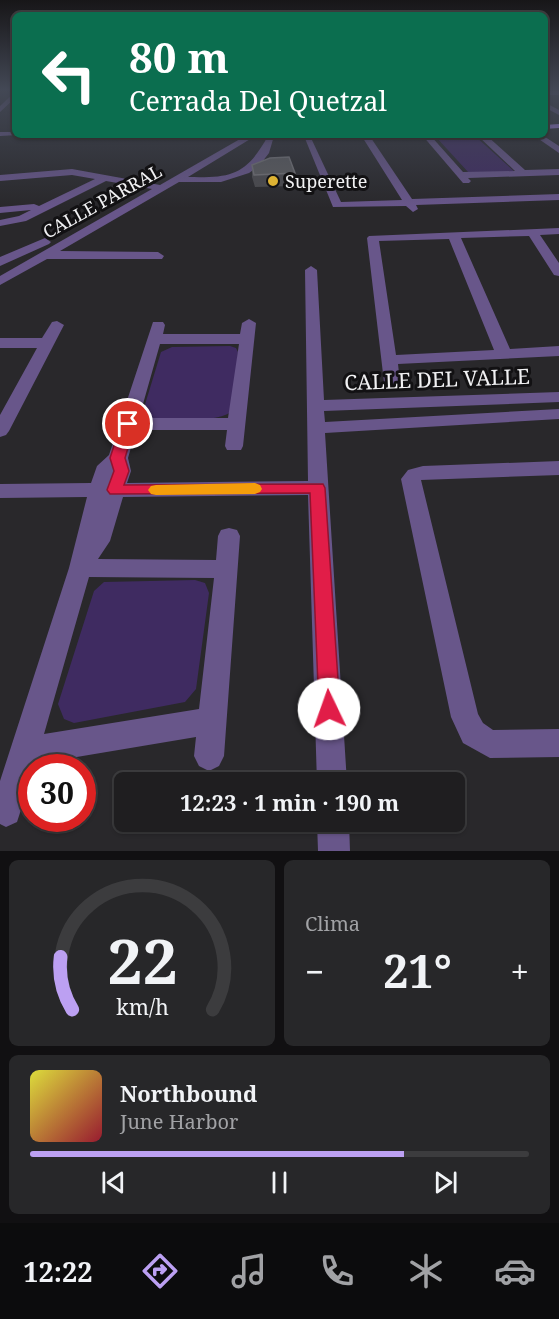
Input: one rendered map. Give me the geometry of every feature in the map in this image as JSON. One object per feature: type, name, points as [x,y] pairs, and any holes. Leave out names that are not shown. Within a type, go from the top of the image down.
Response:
[{"type":"main road","points":[[272,138],[307,138]]},
{"type":"street","name":"CALLE PARRAL","points":[[0,280],[63,244],[202,157],[242,138]]},
{"type":"street","name":"CALLE PARRAL","points":[[0,262],[152,188],[177,179],[244,138]]},
{"type":"street","points":[[177,179],[218,181],[234,177],[265,154],[272,138]]},
{"type":"street","points":[[307,138],[337,204],[559,197]]},
{"type":"street","points":[[367,138],[416,213]]},
{"type":"street","points":[[429,138],[463,178],[559,172]]},
{"type":"street","points":[[484,138],[523,173]]},
{"type":"street","points":[[541,138],[559,150]]},
{"type":"street","points":[[202,157],[230,161],[244,152],[228,149]]},
{"type":"street","points":[[255,153],[265,154]]},
{"type":"street","points":[[0,169],[66,165],[73,168],[72,172]]},
{"type":"street","points":[[196,168],[215,170],[200,180]]},
{"type":"street","points":[[0,178],[72,172],[152,188]]},
{"type":"street","points":[[0,223],[22,219],[99,179]]},
{"type":"street","points":[[0,210],[48,206]]},
{"type":"street","points":[[392,382],[372,239],[380,236],[559,231]]},
{"type":"street","points":[[532,232],[559,272]]},
{"type":"street","points":[[453,234],[504,354]]},
{"type":"street","points":[[43,255],[155,250],[63,244],[48,240]]},
{"type":"street","points":[[311,270],[318,428],[318,488],[331,772]]},
{"type":"street","points":[[0,430],[57,325]]},
{"type":"street","points":[[6,811],[80,568],[99,540],[107,490],[122,471],[118,458],[155,332],[247,331],[234,446]]},
{"type":"street","points":[[0,343],[48,343]]},
{"type":"street","points":[[390,360],[559,351]]},
{"type":"street","name":"CALLE DEL VALLE","points":[[316,406],[558,403]]},
{"type":"street","name":"CALLE DEL VALLE","points":[[318,428],[558,403]]},
{"type":"street","points":[[128,424],[237,424]]},
{"type":"street","points":[[558,470],[423,473],[411,479],[465,717],[473,733],[490,744],[559,743]]},
{"type":"street","points":[[0,491],[318,488]]},
{"type":"street","points":[[209,756],[229,536]]},
{"type":"street","points":[[80,568],[225,569]]},
{"type":"street","points":[[25,751],[212,721]]},
{"type":"street","points":[[333,832],[334,851]]},
{"type":"shaded area","points":[[437,138],[477,138],[515,172],[469,173]]},
{"type":"shaded area","points":[[230,346],[236,348],[238,352],[233,410],[217,417],[194,420],[150,420],[144,416],[143,411],[161,352],[172,347]]},
{"type":"shaded area","points":[[195,580],[205,583],[209,593],[196,689],[185,702],[74,723],[64,719],[58,704],[94,591],[104,582]]},
{"type":"building","points":[[289,157],[295,173],[254,175],[252,165],[270,158]]},
{"type":"slow traffic","points":[[156,490],[255,489]]},
{"type":"place","name":"Superette","points":[[273,181]]},
{"type":"route","points":[[128,424],[118,458],[122,471],[115,490],[318,488],[329,709]]}]
